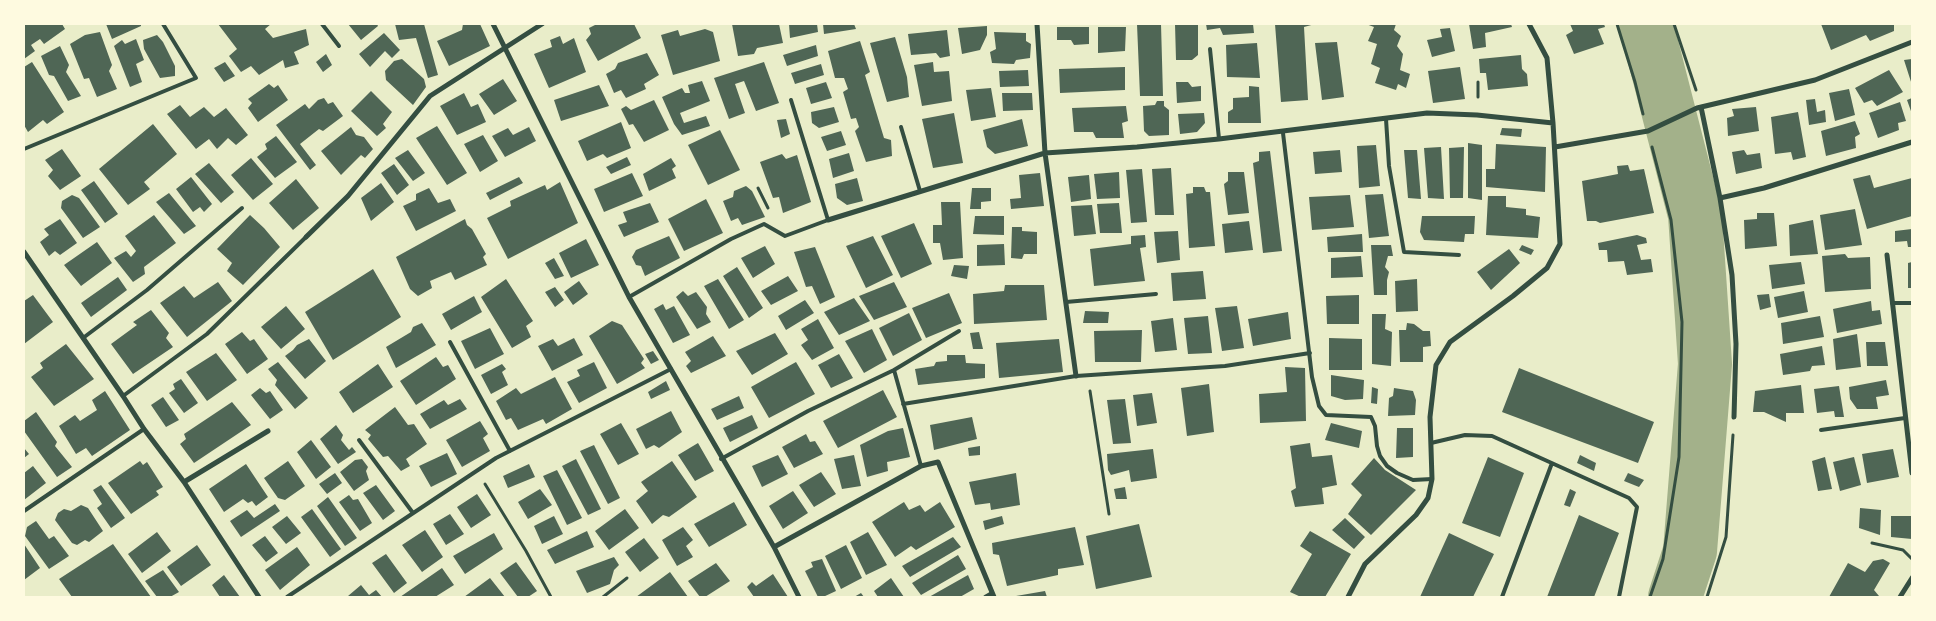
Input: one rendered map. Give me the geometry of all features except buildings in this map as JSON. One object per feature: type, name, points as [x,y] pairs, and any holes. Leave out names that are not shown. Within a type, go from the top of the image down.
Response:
[{"type":"street","points":[[493,24],[629,297],[721,459],[774,547],[799,597]]},
{"type":"street","points":[[306,237],[348,196],[430,96],[506,49],[542,24]]},
{"type":"street","points":[[1037,24],[1045,153],[1076,376]]},
{"type":"street","points":[[1348,597],[1365,564],[1416,515],[1428,498],[1432,479],[1430,417],[1436,365],[1450,342],[1513,296],[1547,268],[1560,244],[1554,123],[1547,58],[1529,24]]},
{"type":"street","points":[[1555,147],[1648,131],[1699,107],[1815,80],[1912,42]]},
{"type":"street","points":[[1699,107],[1720,198],[1732,275],[1736,344],[1734,417]]},
{"type":"street","points":[[828,220],[1045,153],[1137,147],[1283,133],[1427,114],[1477,116],[1554,123]]},
{"type":"street","points":[[1720,198],[1764,188],[1912,142]]},
{"type":"street","points":[[24,252],[144,429],[184,482],[259,597]]},
{"type":"street","points":[[1887,255],[1912,473]]},
{"type":"street","points":[[184,482],[268,431]]},
{"type":"street","points":[[774,547],[921,466],[938,462],[993,595]]},
{"type":"street","points":[[1900,597],[1912,578]]},
{"type":"lane","points":[[24,149],[196,78],[163,24]]},
{"type":"lane","points":[[322,24],[339,46]]},
{"type":"lane","points":[[1210,49],[1219,139]]},
{"type":"lane","points":[[629,297],[731,239],[764,224],[785,236],[828,220],[791,100]]},
{"type":"lane","points":[[1386,120],[1388,166],[1404,252],[1459,255]]},
{"type":"lane","points":[[901,127],[920,192]]},
{"type":"lane","points":[[1283,133],[1312,377],[1318,406],[1326,415],[1371,417],[1375,426],[1380,456],[1387,466],[1413,480],[1432,479]]},
{"type":"lane","points":[[83,338],[147,290],[242,208]]},
{"type":"lane","points":[[123,396],[207,334],[306,237]]},
{"type":"lane","points":[[1066,302],[1156,294]]},
{"type":"lane","points":[[1892,303],[1912,303]]},
{"type":"lane","points":[[721,459],[808,411],[894,370],[959,331]]},
{"type":"lane","points":[[450,342],[510,450]]},
{"type":"lane","points":[[903,404],[1076,376],[1225,366],[1310,353]]},
{"type":"lane","points":[[287,597],[510,450],[670,369]]},
{"type":"lane","points":[[894,370],[921,466]]},
{"type":"lane","points":[[1820,430],[1905,418]]},
{"type":"lane","points":[[24,511],[144,429]]},
{"type":"lane","points":[[1431,443],[1465,435],[1492,436],[1629,498],[1637,507],[1619,597]]},
{"type":"lane","points":[[359,440],[413,513]]},
{"type":"lane","points":[[1502,597],[1552,463]]},
{"type":"lane","points":[[985,597],[993,595]]},
{"type":"path","points":[[1617,24],[1635,82],[1671,220],[1682,322],[1679,458],[1663,559],[1650,597]]},
{"type":"path","points":[[1674,24],[1699,107]]},
{"type":"path","points":[[1088,375],[1109,514]]},
{"type":"path","points":[[1707,597],[1726,537],[1734,417]]},
{"type":"path","points":[[477,471],[526,551],[551,597]]},
{"type":"path","points":[[1872,543],[1903,550],[1912,559]]},
{"type":"path","points":[[603,597],[627,578]]},
{"type":"waterway","points":[[1646,24],[1695,215],[1705,364],[1690,551],[1675,597]]}]
